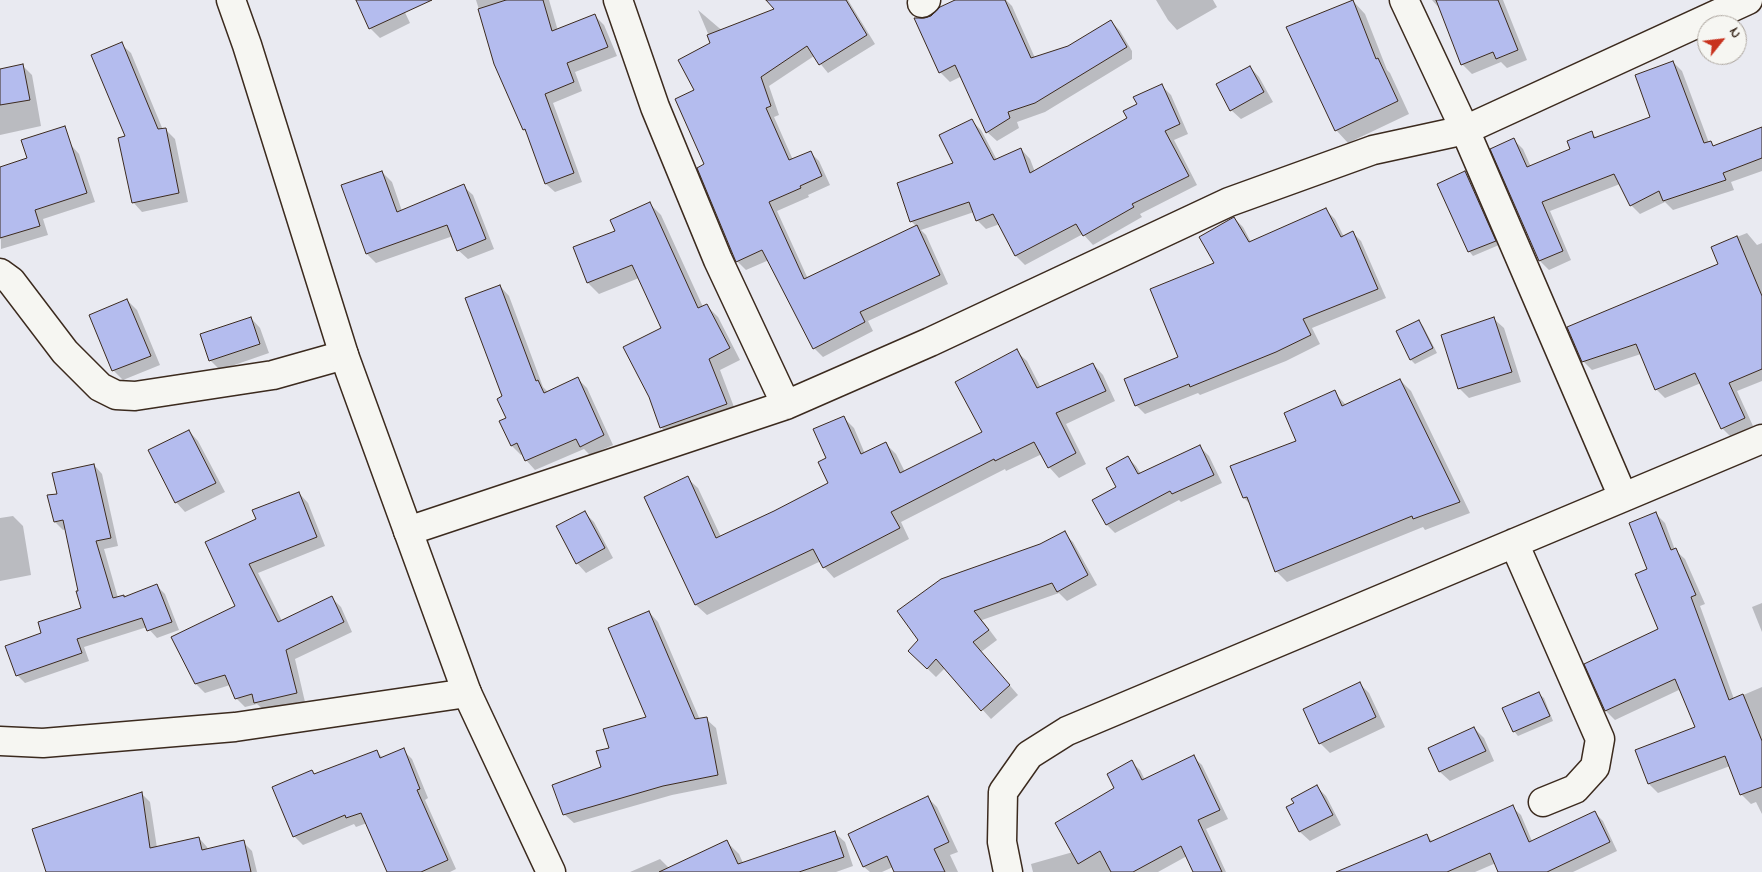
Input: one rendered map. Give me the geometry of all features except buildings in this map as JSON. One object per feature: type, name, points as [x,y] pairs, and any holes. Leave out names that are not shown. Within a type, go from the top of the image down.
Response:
[{"type":"street","points":[[232,0],[344,355],[467,693],[551,872]]},
{"type":"street","points":[[618,0],[655,107],[718,260],[786,405]]},
{"type":"street","points":[[1404,0],[1465,130],[1623,497]]},
{"type":"street","points":[[408,531],[786,405],[930,342],[1229,202],[1373,150],[1465,130],[1748,0]]},
{"type":"street","points":[[0,273],[11,281],[65,352],[100,387],[116,395],[135,396],[273,375],[344,355]]},
{"type":"street","points":[[1008,872],[1002,842],[1003,792],[1029,754],[1068,731],[1762,440]]},
{"type":"street","points":[[1514,543],[1600,739],[1595,766],[1575,789],[1543,802]]},
{"type":"street","points":[[0,741],[42,742],[235,727],[467,693]]}]
